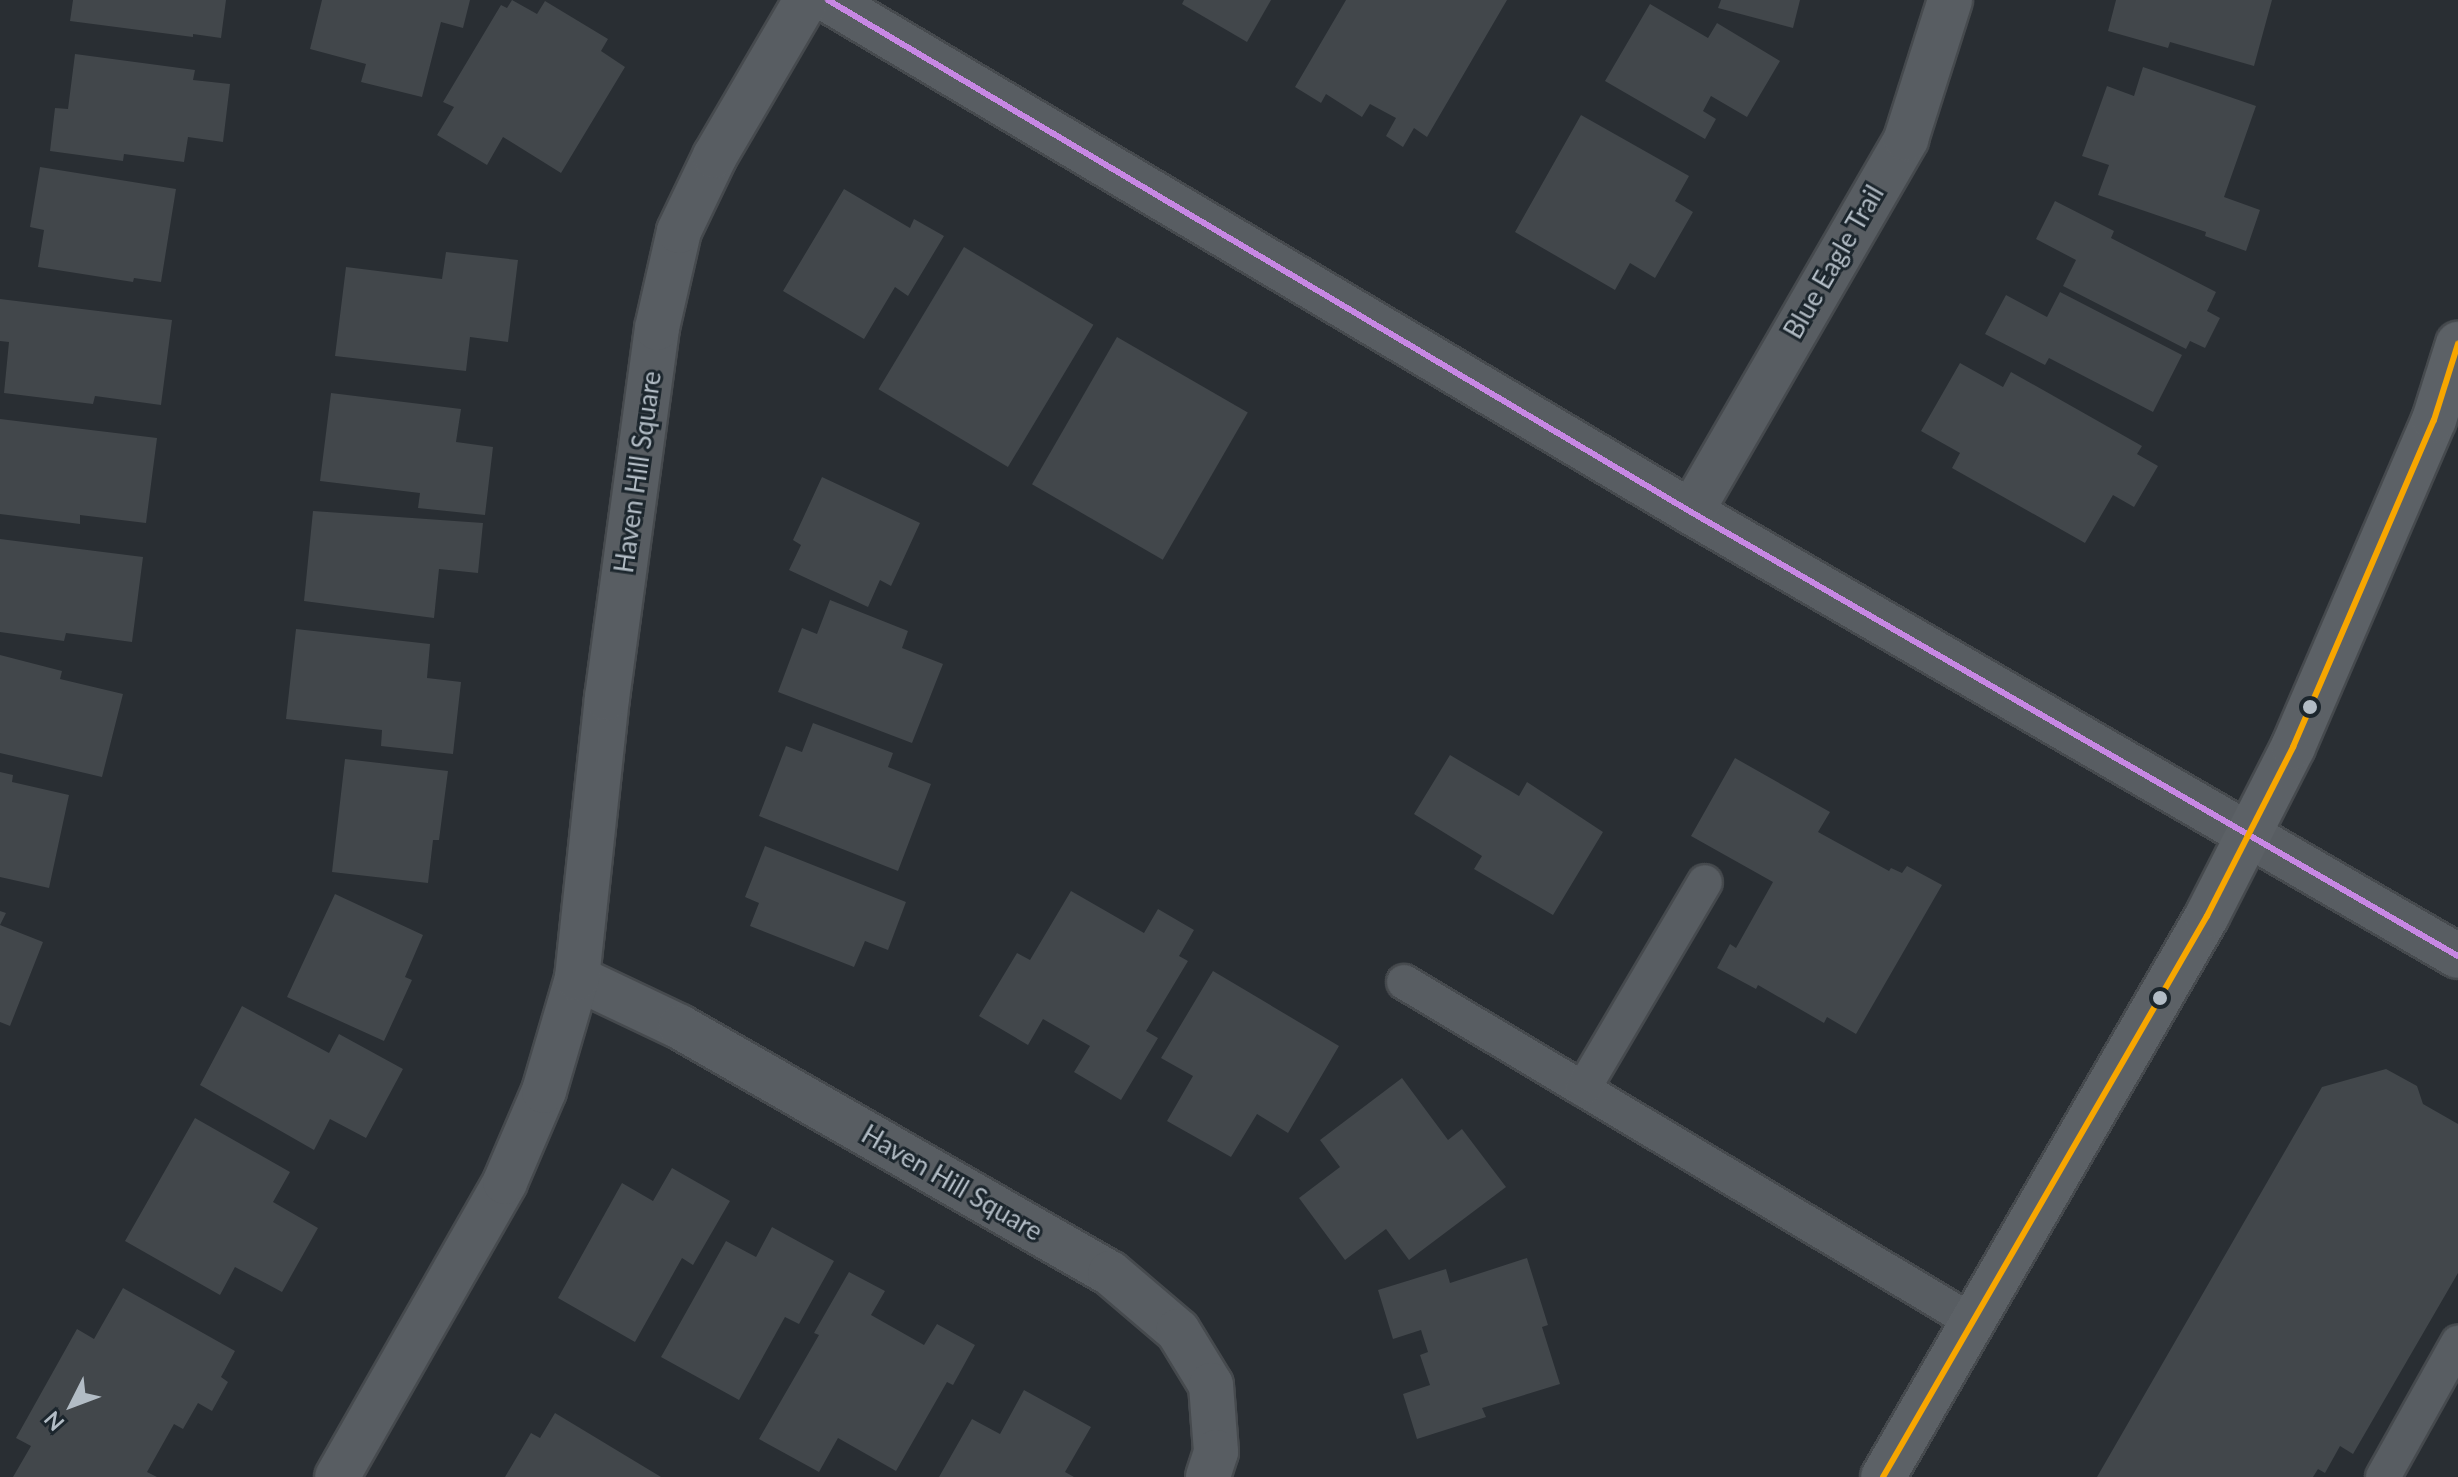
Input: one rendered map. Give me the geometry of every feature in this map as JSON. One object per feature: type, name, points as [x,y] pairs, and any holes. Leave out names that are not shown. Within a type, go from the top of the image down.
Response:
[{"type":"main road","points":[[1883,1477],[2207,916],[2293,747],[2428,435],[2458,344]]},
{"type":"street","name":"Haven Hill Square","points":[[337,1477],[505,1182],[544,1091],[577,978],[607,698],[655,343],[679,231],[715,156],[806,0]]},
{"type":"street","points":[[828,0],[1691,512],[2458,956]]},
{"type":"street","name":"Blue Eagle Trail","points":[[1691,512],[1906,139],[1950,0]]},
{"type":"street","name":"Haven Hill Square","points":[[577,978],[680,1027],[1110,1273],[1178,1331],[1211,1385],[1216,1452],[1208,1477]]},
{"type":"lane","points":[[1583,1089],[1705,882]]},
{"type":"lane","points":[[1404,982],[1973,1322]]},
{"type":"lane","points":[[2383,1477],[2458,1343]]},
{"type":"building","points":[[73,0],[226,0],[221,38],[70,21]]},
{"type":"building","points":[[322,0],[470,0],[463,28],[441,22],[422,97],[361,82],[366,64],[310,49]]},
{"type":"building","points":[[512,0],[537,14],[545,1],[608,39],[601,51],[625,67],[561,173],[503,137],[487,165],[437,135],[454,107],[443,102],[501,5],[507,8]]},
{"type":"building","points":[[1184,0],[1271,0],[1247,42],[1182,4]]},
{"type":"building","points":[[1346,0],[1507,0],[1427,137],[1414,128],[1403,147],[1386,136],[1396,118],[1370,104],[1362,117],[1326,94],[1321,103],[1295,87]]},
{"type":"building","points":[[1721,0],[1800,0],[1793,28],[1718,8]]},
{"type":"building","points":[[2116,0],[2272,0],[2254,66],[2170,42],[2168,48],[2108,31]]},
{"type":"building","points":[[1650,4],[1708,38],[1717,23],[1780,61],[1747,117],[1711,96],[1703,111],[1716,119],[1705,139],[1605,81]]},
{"type":"building","points":[[75,54],[195,70],[193,80],[230,84],[223,142],[188,137],[184,162],[124,154],[123,161],[50,151],[55,108],[68,109]]},
{"type":"building","points":[[2143,67],[2256,106],[2224,197],[2260,210],[2246,251],[2205,236],[2206,232],[2098,195],[2109,165],[2082,156],[2107,86],[2134,96]]},
{"type":"building","points":[[1581,115],[1689,176],[1675,201],[1693,212],[1655,278],[1630,263],[1615,290],[1515,232]]},
{"type":"building","points":[[40,167],[176,189],[161,282],[134,278],[133,282],[38,267],[44,230],[30,227]]},
{"type":"building","points":[[844,189],[910,228],[914,219],[944,236],[908,296],[895,287],[864,339],[783,291]]},
{"type":"building","points":[[2055,201],[2114,231],[2111,238],[2216,292],[2207,311],[2220,318],[2205,348],[2190,341],[2186,349],[2063,286],[2076,260],[2036,239]]},
{"type":"building","points":[[964,247],[1093,325],[1008,467],[879,389]]},
{"type":"building","points":[[446,252],[518,260],[508,342],[470,337],[466,371],[335,356],[346,267],[442,279]]},
{"type":"building","points":[[2060,292],[2182,355],[2153,412],[2049,358],[2045,365],[1985,334],[2006,295],[2047,317]]},
{"type":"building","points":[[0,299],[172,320],[161,405],[95,396],[93,404],[4,393],[9,342],[0,341]]},
{"type":"building","points":[[1117,337],[1248,412],[1163,560],[1032,484]]},
{"type":"building","points":[[1960,363],[2003,387],[2011,372],[2142,446],[2137,454],[2158,466],[2134,507],[2113,495],[2085,543],[1952,468],[1960,453],[1921,431]]},
{"type":"building","points":[[331,393],[461,409],[456,442],[493,447],[485,515],[418,508],[420,493],[320,481]]},
{"type":"building","points":[[0,419],[157,438],[146,523],[80,515],[80,524],[0,514]]},
{"type":"building","points":[[822,477],[920,523],[891,586],[880,580],[868,607],[789,570],[801,545],[793,540]]},
{"type":"building","points":[[313,511],[483,523],[478,573],[439,569],[434,618],[304,601]]},
{"type":"building","points":[[0,539],[143,557],[132,642],[66,633],[64,641],[0,632]]},
{"type":"building","points":[[830,600],[908,631],[902,648],[943,664],[912,743],[778,692],[802,628],[817,634]]},
{"type":"building","points":[[296,629],[430,644],[427,678],[461,682],[453,754],[381,746],[382,730],[286,719]]},
{"type":"building","points":[[0,655],[62,671],[60,679],[123,694],[102,777],[0,753]]},
{"type":"building","points":[[813,723],[893,753],[888,767],[931,784],[898,871],[759,816],[786,746],[802,752]]},
{"type":"building","points":[[1450,755],[1519,796],[1527,782],[1603,832],[1553,915],[1474,869],[1482,856],[1414,814]]},
{"type":"building","points":[[1735,758],[1830,812],[1818,832],[1889,871],[1891,868],[1902,873],[1907,866],[1942,885],[1856,1034],[1827,1017],[1824,1023],[1758,985],[1756,989],[1717,968],[1730,944],[1736,948],[1773,882],[1691,836]]},
{"type":"building","points":[[345,759],[448,771],[439,840],[433,840],[428,883],[332,872]]},
{"type":"building","points":[[0,772],[13,775],[12,782],[69,795],[49,888],[0,877]]},
{"type":"building","points":[[765,846],[906,902],[888,950],[865,941],[854,967],[750,926],[759,903],[745,897]]},
{"type":"building","points":[[1071,891],[1144,933],[1158,909],[1194,930],[1179,956],[1188,961],[1146,1031],[1158,1038],[1121,1100],[1074,1072],[1090,1046],[1043,1019],[1028,1045],[979,1016],[1017,953],[1030,960]]},
{"type":"building","points":[[335,894],[423,935],[405,977],[412,980],[384,1041],[287,997]]},
{"type":"building","points":[[0,911],[6,913],[0,925]]},
{"type":"building","points":[[0,925],[43,942],[10,1026],[0,1022]]},
{"type":"building","points":[[1213,971],[1339,1046],[1288,1133],[1257,1114],[1231,1157],[1167,1121],[1193,1076],[1161,1058]]},
{"type":"building","points":[[242,1006],[329,1053],[339,1034],[403,1069],[366,1138],[330,1119],[314,1150],[200,1085]]},
{"type":"building","points":[[2386,1069],[2417,1086],[2423,1104],[2458,1124],[2458,1273],[2353,1454],[2340,1446],[2325,1473],[2318,1469],[2313,1477],[2097,1477],[2322,1087]]},
{"type":"building","points":[[1402,1078],[1448,1140],[1462,1129],[1506,1187],[1409,1260],[1386,1229],[1345,1260],[1299,1198],[1340,1167],[1320,1140]]},
{"type":"building","points":[[195,1118],[290,1172],[273,1202],[318,1228],[282,1292],[235,1267],[220,1295],[125,1241]]},
{"type":"building","points":[[672,1168],[730,1201],[693,1265],[682,1258],[635,1342],[558,1298],[622,1183],[653,1201]]},
{"type":"building","points":[[772,1227],[834,1261],[799,1324],[785,1317],[739,1400],[661,1357],[726,1241],[756,1257]]},
{"type":"building","points":[[1527,1258],[1548,1325],[1542,1327],[1560,1384],[1482,1408],[1486,1417],[1417,1439],[1403,1394],[1430,1385],[1420,1355],[1428,1352],[1421,1330],[1393,1339],[1378,1290],[1446,1269],[1450,1283]]},
{"type":"building","points":[[849,1272],[885,1291],[871,1315],[924,1345],[937,1324],[975,1345],[953,1385],[947,1382],[896,1471],[838,1438],[819,1472],[759,1439],[819,1335],[814,1333]]},
{"type":"building","points":[[123,1288],[235,1351],[221,1377],[228,1382],[212,1411],[198,1403],[183,1429],[174,1424],[147,1472],[157,1477],[13,1477],[31,1446],[16,1438],[77,1329],[94,1339]]},
{"type":"building","points":[[1024,1390],[1091,1427],[1065,1472],[1074,1477],[939,1477],[972,1419],[1000,1434]]},
{"type":"building","points":[[555,1413],[661,1477],[505,1477],[531,1433],[540,1438]]},
{"type":"transit line","points":[[828,0],[1691,512],[2458,956]]},
{"type":"transit line","points":[[1883,1477],[2207,916],[2293,747],[2434,420],[2458,344]]}]
